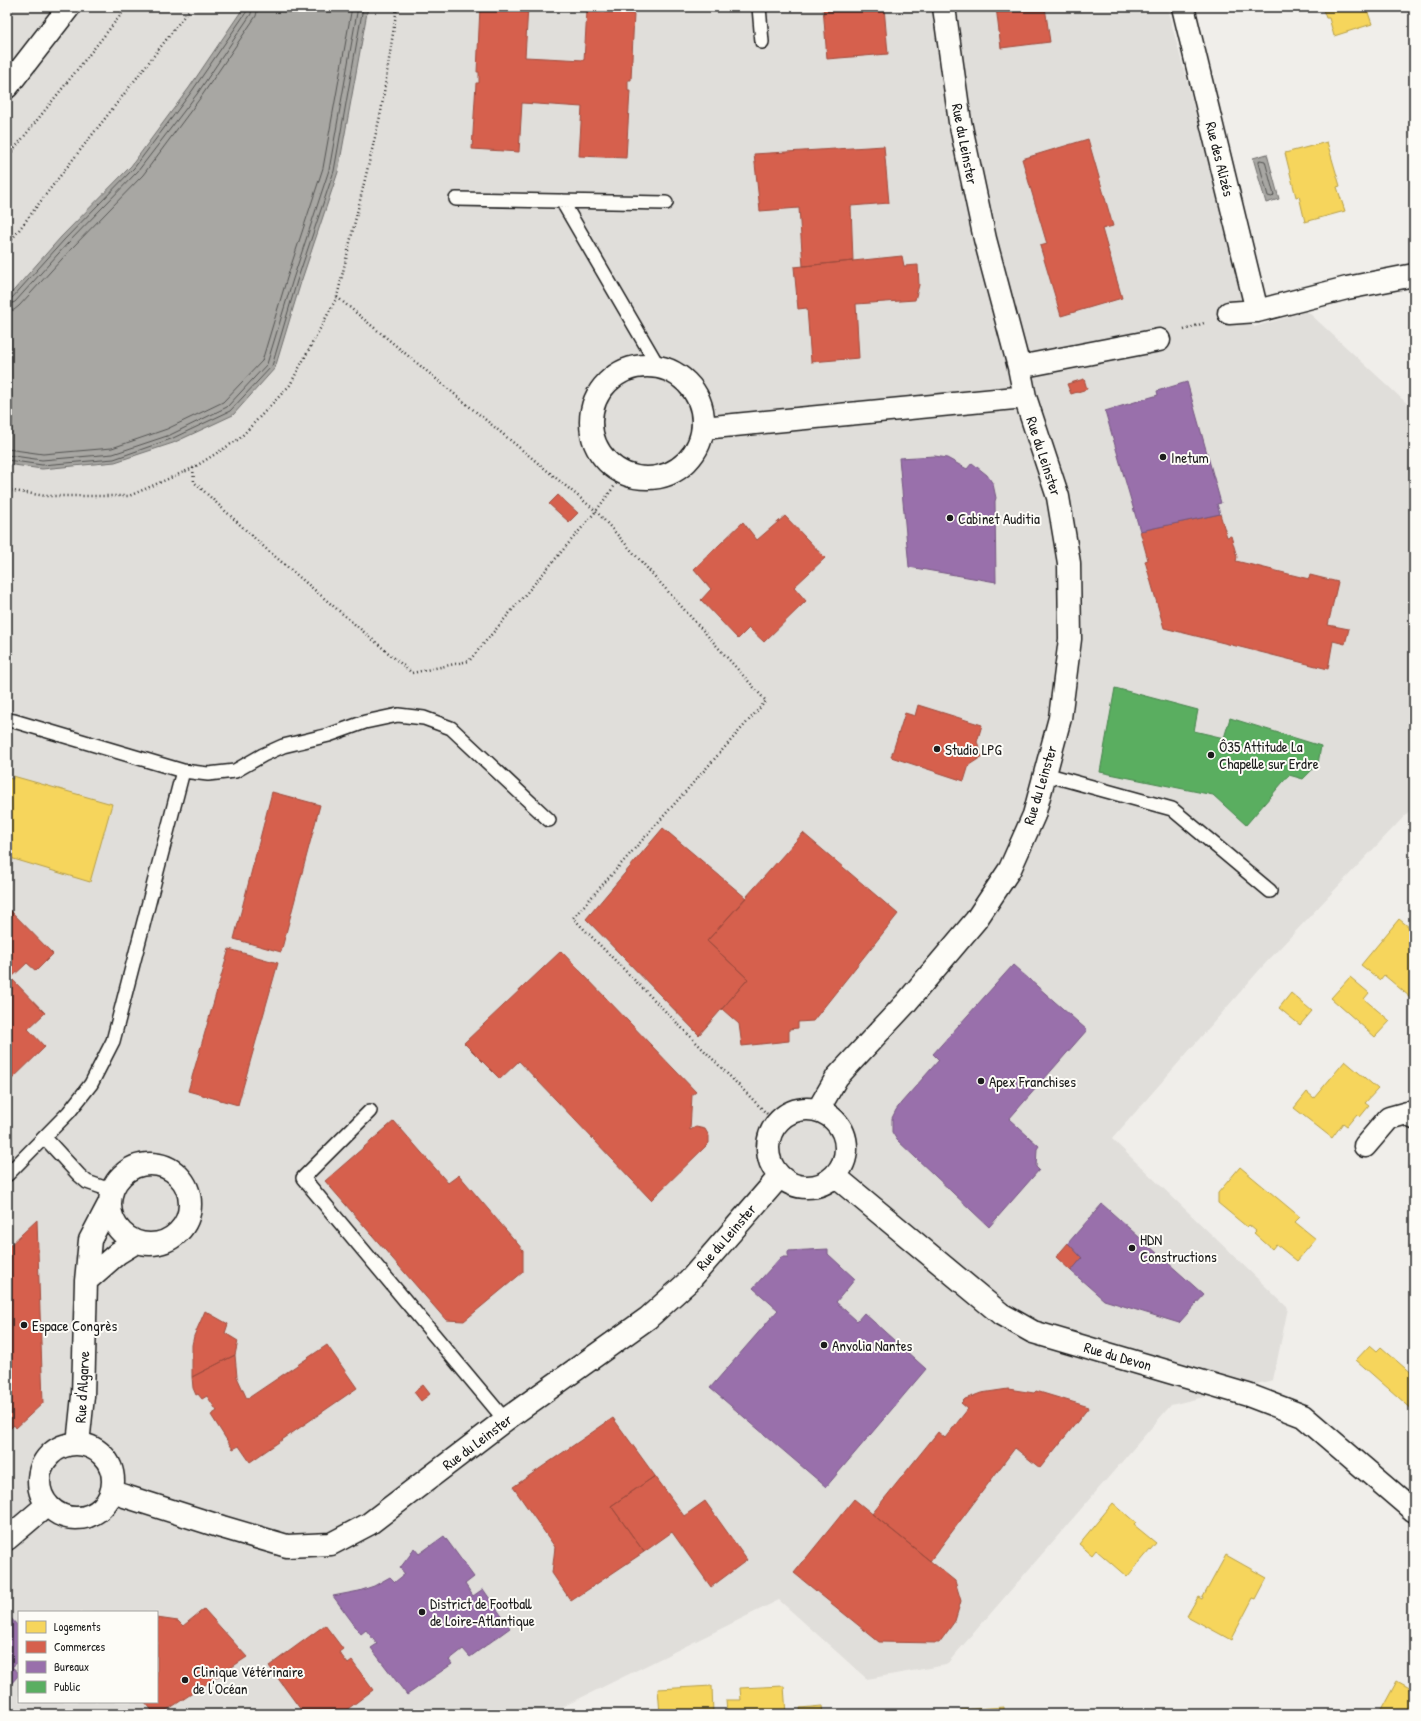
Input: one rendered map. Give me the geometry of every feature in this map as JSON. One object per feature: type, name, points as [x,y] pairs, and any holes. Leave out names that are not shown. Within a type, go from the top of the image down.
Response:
[{"type":"street","points":[[7,87],[69,7]]},
{"type":"street","name":"Rue du Leinster","points":[[818,1110],[838,1077],[905,1004],[976,920],[1010,869],[1034,814],[1060,718],[1070,639],[1069,563],[1058,497],[1025,397],[1019,367],[985,239],[960,122],[944,7]]},
{"type":"street","name":"Rue des Alizés","points":[[1183,7],[1257,311]]},
{"type":"street","points":[[7,73],[53,26]]},
{"type":"street","points":[[1229,313],[1257,311],[1347,288],[1414,275]]},
{"type":"street","points":[[1019,367],[1159,340]]},
{"type":"street","points":[[640,366],[658,366],[673,372],[687,382],[696,396],[702,412],[703,428],[699,445],[689,460],[675,471],[659,477],[641,478],[624,473],[608,463],[597,449],[591,432],[590,414],[596,396],[607,381],[622,371],[640,366]]},
{"type":"street","name":"Rue du Leinster","points":[[703,428],[1025,397]]},
{"type":"street","points":[[807,1108],[818,1110],[830,1115],[840,1125],[845,1138],[846,1151],[843,1164],[835,1176],[825,1183],[814,1187],[802,1187],[790,1183],[780,1176],[772,1167],[768,1156],[770,1133],[776,1123],[784,1115],[795,1110],[807,1108]]},
{"type":"street","points":[[1365,1146],[1389,1118],[1407,1113],[1414,1118]]},
{"type":"street","name":"Rue d'Algarve","points":[[78,1444],[83,1396],[86,1281],[90,1240],[119,1179],[129,1170],[142,1165],[155,1164],[168,1168],[179,1176],[187,1188],[191,1201],[190,1214],[184,1226],[175,1236],[163,1243],[149,1244],[136,1242]]},
{"type":"street","name":"Rue du Leinster","points":[[112,1492],[222,1528],[288,1546],[331,1544],[369,1524],[505,1420],[648,1318],[689,1281],[780,1176]]},
{"type":"street","name":"Rue du Devon","points":[[835,1176],[1001,1314],[1033,1332],[1248,1395],[1302,1416],[1414,1511]]},
{"type":"street","points":[[86,1281],[118,1253],[136,1242],[125,1236],[117,1226],[112,1214],[111,1196]]},
{"type":"street","points":[[78,1444],[89,1446],[99,1451],[107,1460],[112,1470],[114,1481],[112,1492],[107,1502],[99,1511],[78,1519],[67,1517],[56,1512],[47,1505],[41,1494],[39,1482],[40,1470],[46,1459],[55,1450],[66,1445],[78,1444]]},
{"type":"street","points":[[7,1539],[47,1505]]},
{"type":"lane","points":[[759,7],[762,42]]},
{"type":"lane","points":[[456,198],[666,203]]},
{"type":"lane","points":[[562,201],[658,366]]},
{"type":"lane","points":[[7,720],[183,771],[208,774],[235,771],[263,755],[283,746],[329,734],[366,722],[398,715],[424,718],[451,728],[549,820]]},
{"type":"lane","points":[[7,1175],[69,1112],[91,1084],[113,1041],[183,771]]},
{"type":"lane","points":[[1045,774],[1172,809],[1270,891]]},
{"type":"lane","points":[[370,1111],[303,1178],[505,1420]]},
{"type":"lane","points":[[45,1138],[83,1179],[111,1196]]},
{"type":"path","points":[[7,158],[127,7]]},
{"type":"path","points":[[7,246],[62,172],[145,68],[191,7]]},
{"type":"path","points":[[7,490],[46,496],[129,496],[193,468],[239,439],[290,385],[336,297],[382,112],[397,7]]},
{"type":"path","points":[[336,297],[596,511],[766,702],[573,918],[776,1123]]},
{"type":"path","points":[[1159,340],[1229,313]]},
{"type":"path","points":[[193,468],[194,482],[264,547],[412,673],[470,661],[596,511],[624,473]]},
{"type":"shaded area","points":[[7,7],[184,7],[192,15],[199,7],[1167,7],[1254,327],[1307,311],[1414,410],[1414,806],[1262,967],[1112,1139],[1288,1308],[1273,1380],[1171,1405],[946,1665],[867,1679],[779,1600],[548,1714],[7,1714]]},
{"type":"water","points":[[244,7],[368,7],[338,172],[301,282],[275,368],[233,415],[173,443],[115,462],[42,469],[7,464],[7,298],[61,237],[131,166],[189,88]]},
{"type":"water","points":[[1267,154],[1279,199],[1266,203],[1253,158]]},
{"type":"building: Logements","points":[[1322,7],[1366,7],[1372,24],[1334,36],[1329,18],[1326,18]]},
{"type":"building: Logements","points":[[1327,142],[1340,186],[1337,187],[1345,211],[1305,222],[1299,196],[1296,197],[1285,153]]},
{"type":"building: Logements","points":[[13,776],[112,804],[90,882],[7,857],[7,778],[13,779]]},
{"type":"building: Logements","points":[[1399,919],[1414,931],[1414,992],[1410,997],[1384,975],[1380,980],[1361,965]]},
{"type":"building: Logements","points":[[1350,977],[1369,993],[1364,999],[1390,1021],[1375,1037],[1331,998]]},
{"type":"building: Logements","points":[[1291,993],[1312,1011],[1300,1025],[1279,1008]]},
{"type":"building: Logements","points":[[1345,1061],[1378,1089],[1365,1103],[1369,1106],[1360,1117],[1357,1114],[1347,1126],[1343,1123],[1332,1138],[1294,1108],[1307,1092],[1314,1098]]},
{"type":"building: Logements","points":[[1240,1167],[1300,1217],[1295,1222],[1316,1239],[1297,1261],[1276,1244],[1272,1249],[1254,1233],[1256,1231],[1249,1225],[1247,1227],[1218,1203],[1218,1193]]},
{"type":"building: Logements","points":[[1370,1345],[1377,1351],[1381,1347],[1414,1376],[1414,1411],[1356,1360]]},
{"type":"building: Logements","points":[[1113,1503],[1136,1523],[1134,1525],[1156,1543],[1127,1577],[1096,1550],[1092,1555],[1079,1544]]},
{"type":"building: Logements","points":[[1226,1555],[1267,1578],[1256,1599],[1253,1598],[1231,1640],[1187,1616],[1198,1597],[1202,1599]]},
{"type":"building: Logements","points":[[1396,1681],[1414,1691],[1414,1714],[1378,1714]]},
{"type":"building: Logements","points":[[712,1686],[713,1714],[660,1714],[658,1689]]},
{"type":"building: Logements","points":[[784,1686],[786,1714],[727,1714],[726,1700],[741,1700],[740,1688]]},
{"type":"building: Logements","points":[[822,1706],[823,1714],[801,1714],[800,1708]]},
{"type":"building: Logements","points":[[1004,1707],[1004,1714],[962,1714],[961,1710]]},
{"type":"building: Commerces","points":[[480,7],[528,7],[525,57],[584,60],[587,11],[634,14],[631,80],[628,80],[628,91],[630,91],[626,158],[579,156],[582,107],[522,103],[519,152],[472,149],[476,83],[479,83],[479,72],[477,72]]},
{"type":"building: Commerces","points":[[823,7],[884,7],[888,54],[827,59]]},
{"type":"building: Commerces","points":[[996,7],[1045,7],[1050,42],[1001,48]]},
{"type":"building: Commerces","points":[[1088,139],[1113,226],[1102,229],[1122,298],[1061,316],[1040,246],[1047,244],[1022,159]]},
{"type":"building: Commerces","points":[[884,146],[889,203],[851,206],[853,261],[803,266],[799,208],[760,211],[754,154]]},
{"type":"building: Commerces","points":[[902,256],[904,266],[918,265],[919,285],[915,300],[856,304],[859,358],[811,362],[807,308],[798,309],[794,267]]},
{"type":"building: Commerces","points":[[1084,379],[1087,389],[1071,394],[1067,384]]},
{"type":"building: Commerces","points":[[558,495],[578,513],[569,522],[549,504]]},
{"type":"building: Commerces","points":[[1220,514],[1227,537],[1231,536],[1237,557],[1236,561],[1309,579],[1310,575],[1338,582],[1328,625],[1349,629],[1345,644],[1333,641],[1328,669],[1164,628],[1145,561],[1148,560],[1140,531]]},
{"type":"building: Commerces","points":[[785,516],[825,558],[794,587],[806,601],[764,642],[749,628],[738,639],[701,600],[711,589],[694,569],[743,522],[757,540]]},
{"type":"building: Commerces","name":"Studio LPG","points":[[918,705],[982,725],[977,742],[983,756],[969,765],[964,781],[891,757],[905,713],[915,716]]},
{"type":"building: Commerces","points":[[272,792],[320,805],[281,952],[234,939]]},
{"type":"building: Commerces","points":[[663,828],[746,898],[707,941],[748,979],[699,1035],[586,919]]},
{"type":"building: Commerces","points":[[803,833],[898,914],[813,1021],[798,1022],[798,1028],[789,1029],[789,1041],[742,1046],[739,1024],[722,1009],[748,979],[707,941]]},
{"type":"building: Commerces","points":[[7,907],[53,954],[36,971],[27,963],[11,978],[45,1013],[28,1029],[45,1047],[7,1084]]},
{"type":"building: Commerces","points":[[229,949],[278,963],[238,1105],[188,1091]]},
{"type":"building: Commerces","points":[[561,951],[696,1092],[692,1095],[690,1130],[696,1127],[705,1129],[709,1136],[709,1143],[651,1200],[519,1061],[500,1079],[464,1043]]},
{"type":"building: Commerces","points":[[394,1121],[448,1183],[459,1175],[523,1250],[523,1272],[464,1321],[446,1320],[325,1181]]},
{"type":"building: Commerces","name":"Espace Congrès","points":[[37,1220],[43,1403],[16,1428],[14,1425],[7,1432],[7,1248]]},
{"type":"building: Commerces","points":[[1068,1243],[1082,1258],[1071,1271],[1056,1257]]},
{"type":"building: Commerces","points":[[205,1311],[228,1324],[225,1333],[238,1341],[235,1355],[192,1377],[192,1345],[194,1336]]},
{"type":"building: Commerces","points":[[327,1345],[357,1388],[250,1462],[239,1446],[233,1449],[230,1445],[211,1415],[217,1411],[207,1396],[202,1399],[198,1394],[196,1395],[193,1388],[192,1377],[235,1355],[237,1377],[247,1399]]},
{"type":"building: Commerces","points":[[423,1385],[430,1394],[421,1401],[414,1392]]},
{"type":"building: Commerces","points":[[1008,1389],[1034,1393],[1036,1391],[1089,1407],[1040,1468],[1015,1448],[930,1561],[872,1514],[938,1432],[945,1438],[968,1409],[961,1403],[965,1399],[981,1393]]},
{"type":"building: Commerces","points":[[613,1418],[655,1476],[611,1506],[644,1552],[571,1601],[552,1573],[555,1547],[513,1487]]},
{"type":"building: Commerces","points":[[655,1476],[684,1516],[705,1501],[747,1560],[711,1587],[672,1532],[644,1552],[611,1506]]},
{"type":"building: Commerces","points":[[854,1499],[955,1581],[961,1601],[955,1621],[939,1643],[879,1642],[794,1573]]},
{"type":"building: Commerces","name":"Clinique Vétérinaire de l'Océan","points":[[204,1609],[247,1657],[161,1714],[155,1714],[146,1703],[158,1703],[158,1618],[178,1621],[183,1626]]},
{"type":"building: Commerces","points":[[325,1625],[343,1649],[339,1652],[348,1664],[352,1661],[373,1690],[341,1714],[304,1714],[269,1666]]},
{"type":"building: Bureaux","name":"Inetum","points":[[1187,382],[1221,503],[1217,504],[1220,514],[1140,531],[1105,411],[1158,395],[1157,391]]},
{"type":"building: Bureaux","name":"Cabinet Auditia","points":[[935,456],[947,458],[967,469],[972,463],[987,475],[993,484],[996,498],[996,582],[909,567],[899,458]]},
{"type":"building: Bureaux","name":"Apex Franchises","points":[[1013,965],[1087,1030],[1009,1119],[1039,1146],[1037,1149],[1036,1167],[1039,1170],[989,1227],[897,1140],[892,1132],[892,1118],[901,1103],[939,1060],[933,1054]]},
{"type":"building: Bureaux","points":[[1102,1204],[1204,1295],[1179,1323],[1104,1300],[1071,1271],[1082,1258],[1068,1243]]},
{"type":"building: Bureaux","name":"Anvolia Nantes","points":[[828,1249],[828,1254],[855,1279],[836,1302],[857,1321],[864,1313],[926,1369],[826,1487],[710,1388],[778,1310],[753,1288],[781,1257],[788,1257],[788,1251]]},
{"type":"building: Bureaux","name":"District de Football de Loire-Atlantique","points":[[444,1536],[474,1577],[465,1584],[473,1596],[483,1589],[510,1628],[470,1657],[463,1649],[449,1660],[452,1664],[407,1695],[371,1648],[377,1644],[366,1630],[361,1634],[333,1596],[359,1591],[374,1586],[390,1577],[395,1582],[405,1574],[400,1568],[414,1548],[419,1554]]},
{"type":"building: Bureaux","points":[[7,1614],[18,1626],[18,1662],[12,1667],[18,1672],[18,1676],[8,1687]]},
{"type":"building: Public","name":"Ô35 Attitude La Chapelle sur Erdre","points":[[1115,688],[1198,710],[1194,731],[1224,738],[1230,718],[1321,746],[1318,764],[1303,779],[1289,775],[1246,825],[1213,795],[1100,772]]},
{"type":"place","name":"Inetum","points":[[1163,457]]},
{"type":"place","name":"Cabinet Auditia","points":[[950,518]]},
{"type":"place","name":"Studio LPG","points":[[937,749]]},
{"type":"place","name":"Ô35 Attitude La Chapelle sur Erdre","points":[[1211,755]]},
{"type":"place","name":"Apex Franchises","points":[[981,1081]]},
{"type":"place","name":"HDN Constructions","points":[[1132,1248]]},
{"type":"place","name":"Espace Congrès","points":[[24,1325]]},
{"type":"place","name":"Anvolia Nantes","points":[[824,1345]]},
{"type":"place","name":"District de Football de Loire-Atlantique","points":[[422,1612]]},
{"type":"place","name":"Clinique Vétérinaire de l'Océan","points":[[185,1680]]}]
